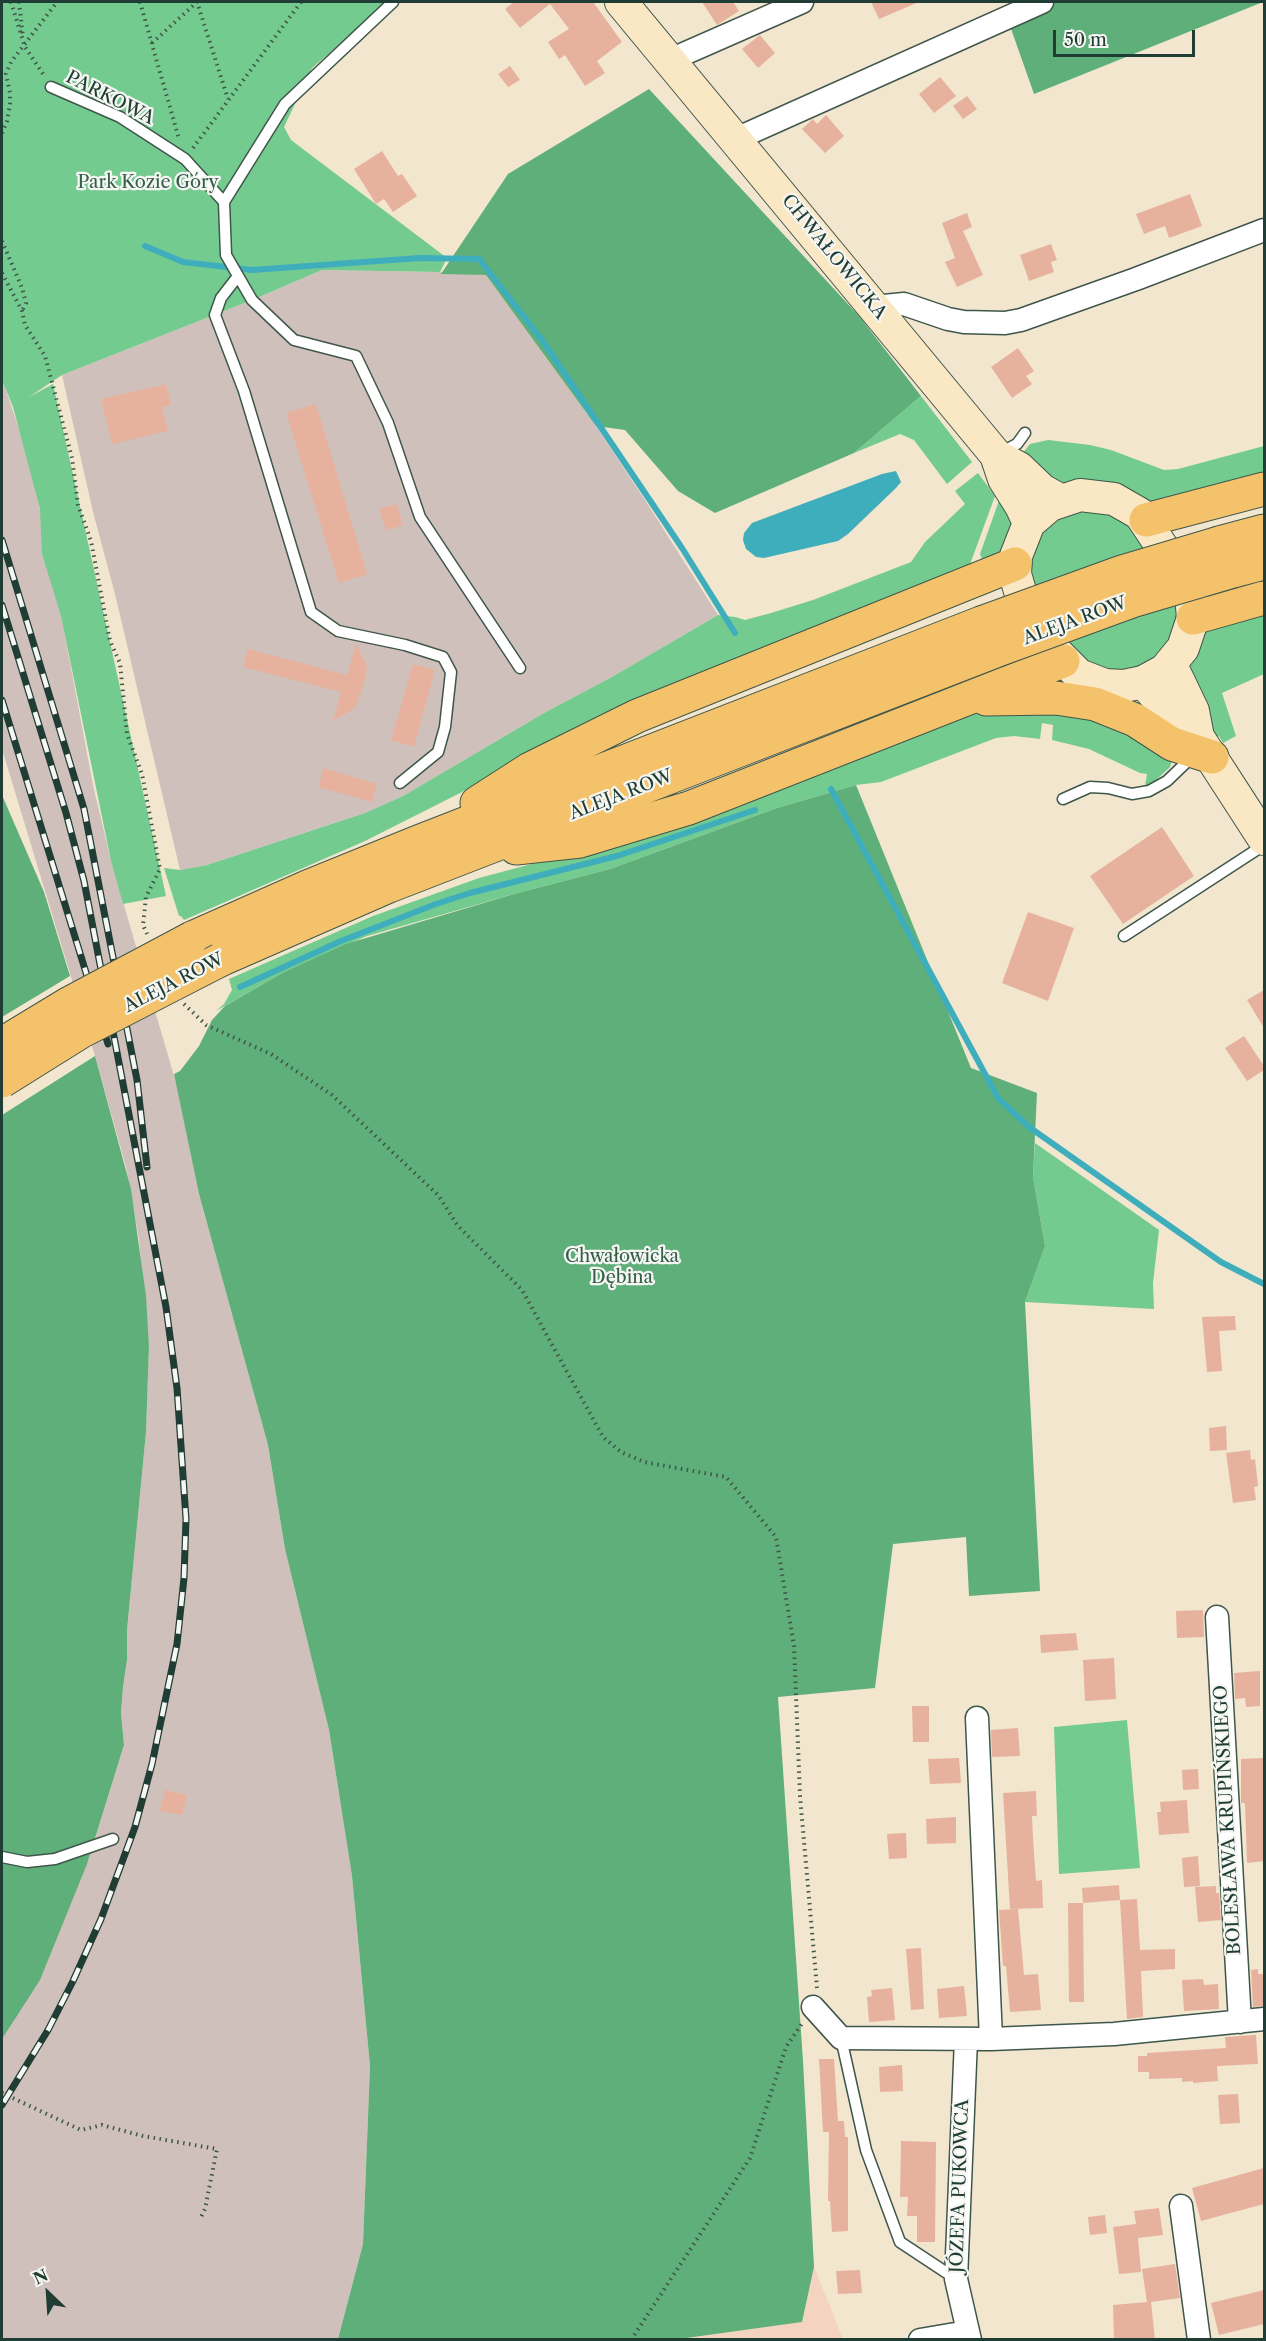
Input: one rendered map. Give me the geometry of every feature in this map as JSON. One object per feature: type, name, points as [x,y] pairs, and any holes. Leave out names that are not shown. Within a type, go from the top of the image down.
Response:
[{"type":"main road","name":"CHWAŁOWICKA","points":[[621,2],[996,455],[1019,468],[1042,490],[1060,500]]},
{"type":"main road","name":"CHWAŁOWICKA","points":[[996,455],[1004,479],[1022,506],[1029,523]]},
{"type":"main road","points":[[1146,520],[1264,489]]},
{"type":"main road","points":[[1080,495],[1103,496],[1124,503],[1146,520],[1185,580],[1191,596],[1193,618],[1188,638],[1171,665],[1160,675],[1124,686],[1105,685],[1079,675],[1063,661],[1043,634],[1022,598],[1015,574],[1018,546],[1029,523],[1042,511],[1060,500],[1080,495]]},
{"type":"main road","name":"ALEJA ROW","points":[[2,1044],[68,1004],[192,938],[297,891],[418,842],[988,637],[1132,601],[1226,557],[1264,531]]},
{"type":"main road","name":"ALEJA ROW","points":[[1226,557],[1264,563]]},
{"type":"main road","points":[[418,842],[530,769],[637,716],[1015,564]]},
{"type":"main road","points":[[1193,618],[1264,598]]},
{"type":"main road","name":"ALEJA ROW","points":[[2,1081],[82,1031],[220,960],[319,915],[988,637]]},
{"type":"main road","points":[[475,852],[580,841],[643,823],[735,791],[1063,661]]},
{"type":"main road","points":[[1171,665],[1192,711],[1202,749]]},
{"type":"main road","points":[[1143,682],[1202,749],[1264,839]]},
{"type":"main road","points":[[963,700],[1038,697],[1095,704],[1135,720],[1172,744],[1202,749]]},
{"type":"street","points":[[670,60],[802,2]]},
{"type":"street","points":[[736,139],[1042,2]]},
{"type":"street","points":[[874,307],[904,304],[956,320],[986,323],[1013,322],[1039,315],[1264,230]]},
{"type":"street","name":"BOLESŁAWA KRUPIŃSKIEGO","points":[[1217,1617],[1240,2022]]},
{"type":"street","points":[[976,1718],[991,2039]]},
{"type":"street","points":[[813,2007],[841,2038],[991,2039],[1114,2034],[1264,2019]]},
{"type":"street","name":"JÓZEFA PUKOWCA","points":[[920,2340],[968,2336],[956,2279],[966,2039]]},
{"type":"street","points":[[1181,2206],[1199,2340]]},
{"type":"lane","points":[[393,2],[285,104],[224,202],[226,255],[252,300],[294,340],[356,356],[388,423],[420,517],[520,668]]},
{"type":"lane","name":"PARKOWA","points":[[51,87],[120,117],[185,159],[224,202]]},
{"type":"lane","points":[[238,276],[221,298],[215,315],[244,391],[311,612],[338,631],[405,645],[442,657],[451,672],[445,727],[438,752],[400,783]]},
{"type":"lane","points":[[996,455],[1017,444],[1025,433]]},
{"type":"lane","points":[[1063,799],[1090,787],[1108,788],[1132,794],[1149,791],[1167,781],[1202,749]]},
{"type":"lane","points":[[1124,936],[1264,845]]},
{"type":"lane","points":[[2,1857],[27,1862],[47,1860],[71,1855],[114,1839]]},
{"type":"lane","points":[[841,2038],[866,2150],[900,2242],[956,2279]]},
{"type":"path","name":"PARKOWA","points":[[11,2],[25,47],[51,87]]},
{"type":"path","points":[[19,2],[25,47]]},
{"type":"path","points":[[6,74],[12,62],[57,2]]},
{"type":"path","points":[[140,2],[185,159]]},
{"type":"path","points":[[152,43],[197,2],[228,100]]},
{"type":"path","points":[[185,159],[301,2]]},
{"type":"path","points":[[2,68],[6,74],[10,93],[7,121],[2,133]]},
{"type":"path","points":[[2,241],[25,298],[26,303],[22,311]]},
{"type":"path","points":[[2,273],[22,311],[25,324],[45,356],[72,458],[78,505],[91,541],[110,641],[120,663],[127,734],[142,774],[160,869],[146,897],[143,925],[148,935]]},
{"type":"path","points":[[180,997],[186,1007],[206,1025],[272,1054],[332,1095],[438,1195],[458,1226],[522,1290],[603,1437],[621,1452],[644,1462],[726,1477],[776,1537],[794,1646],[800,1796],[818,1987],[813,2007],[786,2047],[750,2158],[631,2340]]},
{"type":"path","points":[[2,2093],[81,2130],[102,2125],[143,2136],[217,2149],[207,2201],[200,2218]]},
{"type":"shaded area","points":[[322,270],[486,275],[596,426],[718,615],[403,796],[365,813],[207,865],[180,870],[62,375]]},
{"type":"shaded area","points":[[2,378],[30,463],[93,785],[111,861],[177,1086],[199,1194],[268,1445],[285,1549],[329,1730],[352,1876],[370,2066],[363,2244],[338,2339],[2,2339],[2,1842],[87,1864],[124,1745],[121,1713],[146,1432],[149,1346],[139,1239],[126,1167],[95,1056],[2,749]]},
{"type":"shaded area","points":[[814,2267],[843,2339],[672,2340],[802,2322]]},
{"type":"green space","name":"Park Kozie Góry","points":[[2,2],[389,2],[312,68],[284,127],[291,140],[447,258],[440,272],[322,270],[62,375],[29,397],[53,384],[166,896],[123,904],[111,861],[61,616],[42,554],[40,509],[13,407],[2,380]]},
{"type":"green space","points":[[1054,2],[1263,2],[1034,94],[1009,23]]},
{"type":"green space","points":[[649,89],[859,316],[921,396],[854,453],[715,513],[678,491],[625,430],[596,426],[486,275],[441,274],[508,174]]},
{"type":"green space","points":[[921,396],[972,462],[947,484],[914,440],[900,434],[854,453]]},
{"type":"green space","points":[[1048,440],[1111,450],[1164,470],[1178,469],[1264,446],[1264,479],[1157,506],[1064,488],[1022,454],[1030,444]]},
{"type":"green space","points":[[978,473],[995,496],[968,570],[581,732],[365,841],[184,920],[179,916],[164,868],[180,870],[207,865],[365,813],[403,796],[718,615],[745,620],[771,613],[813,600],[911,562],[925,542],[965,504],[955,491]]},
{"type":"green space","points":[[1001,495],[1017,512],[1008,548],[985,567],[980,554]]},
{"type":"green space","points":[[1084,507],[1126,519],[1181,607],[1177,633],[1150,665],[1114,674],[1077,658],[1030,588],[1031,546],[1051,520]]},
{"type":"green space","points":[[1264,609],[1264,674],[1222,693],[1236,736],[1223,743],[1219,736],[1214,739],[1184,672],[1204,631]]},
{"type":"green space","points":[[1011,705],[1108,722],[1172,760],[1170,767],[1154,782],[1145,786],[1147,774],[1140,773],[1089,749],[1052,740],[1053,725],[1042,723],[1040,739],[1014,736],[996,738],[881,782],[856,785],[777,808],[610,869],[367,936],[282,973],[216,1011],[224,1004],[232,990],[229,979],[373,916],[479,878],[592,848],[967,716]]},
{"type":"green space","name":"Chwałowicka Dębina","points":[[856,785],[971,1068],[1037,1093],[1033,1177],[1045,1246],[1025,1302],[1040,1591],[969,1596],[966,1537],[893,1544],[875,1688],[778,1697],[803,2061],[814,2267],[802,2322],[672,2340],[338,2339],[363,2244],[370,2066],[352,1876],[329,1730],[285,1549],[268,1445],[199,1194],[174,1074],[180,1071],[199,1046],[212,1020],[225,1006],[282,973],[346,944],[514,894],[610,869],[777,808]]},
{"type":"green space","points":[[2,795],[44,892],[70,976],[2,1017]]},
{"type":"green space","points":[[95,1056],[131,1189],[146,1296],[149,1346],[146,1432],[121,1713],[124,1745],[87,1864],[40,1980],[2,2039],[2,1115]]},
{"type":"green space","points":[[1035,1143],[1159,1230],[1153,1283],[1154,1309],[1025,1302],[1045,1246],[1033,1177]]},
{"type":"green space","points":[[1127,1720],[1140,1868],[1059,1874],[1054,1727]]},
{"type":"water","points":[[896,471],[901,482],[838,541],[764,558],[756,557],[746,549],[743,540],[744,533],[752,523],[882,474]]},
{"type":"building","points":[[514,2],[593,2],[622,42],[597,61],[605,73],[585,86],[565,55],[559,59],[548,42],[569,29],[550,4],[520,28],[505,9]]},
{"type":"building","points":[[702,2],[733,2],[739,11],[717,25]]},
{"type":"building","points":[[871,2],[919,2],[879,19]]},
{"type":"building","points":[[760,35],[775,53],[758,68],[742,49]]},
{"type":"building","points":[[510,66],[520,80],[508,87],[498,74]]},
{"type":"building","points":[[940,77],[956,96],[934,113],[919,94]]},
{"type":"building","points":[[967,96],[977,109],[963,119],[953,106]]},
{"type":"building","points":[[826,115],[844,136],[825,153],[802,129],[813,119],[817,124]]},
{"type":"building","points":[[382,151],[398,176],[402,174],[417,196],[393,212],[384,199],[376,204],[354,169]]},
{"type":"building","points":[[1190,194],[1202,226],[1169,238],[1165,226],[1144,234],[1136,214]]},
{"type":"building","points":[[967,213],[972,227],[963,231],[983,275],[957,287],[945,262],[955,258],[942,223]]},
{"type":"building","points":[[1051,244],[1057,260],[1051,262],[1054,272],[1029,281],[1020,255]]},
{"type":"building","points":[[1018,348],[1034,371],[1026,376],[1032,384],[1012,398],[991,367]]},
{"type":"building","points":[[166,384],[171,405],[162,407],[168,431],[112,444],[101,399]]},
{"type":"building","points":[[316,404],[367,574],[339,583],[286,413]]},
{"type":"building","points":[[397,504],[403,525],[386,530],[379,509]]},
{"type":"building","points":[[356,643],[367,666],[365,680],[355,708],[333,721],[341,692],[243,667],[248,649],[347,675]]},
{"type":"building","points":[[413,664],[435,670],[414,747],[391,740]]},
{"type":"building","points":[[324,768],[377,784],[372,802],[318,787]]},
{"type":"building","points":[[1162,827],[1194,876],[1123,924],[1090,876]]},
{"type":"building","points":[[1028,912],[1074,928],[1048,1001],[1002,983]]},
{"type":"building","points":[[1264,990],[1264,1028],[1247,1000]]},
{"type":"building","points":[[1244,1036],[1264,1066],[1264,1070],[1247,1081],[1225,1048]]},
{"type":"building","points":[[1235,1316],[1236,1330],[1219,1331],[1222,1371],[1207,1372],[1202,1317]]},
{"type":"building","points":[[1226,1426],[1227,1450],[1210,1451],[1209,1428]]},
{"type":"building","points":[[1250,1450],[1251,1460],[1255,1459],[1258,1486],[1254,1487],[1256,1500],[1233,1503],[1226,1453]]},
{"type":"building","points":[[1203,1610],[1204,1637],[1177,1638],[1176,1611]]},
{"type":"building","points":[[1076,1633],[1078,1650],[1041,1653],[1040,1635]]},
{"type":"building","points":[[1114,1658],[1116,1699],[1085,1701],[1083,1660]]},
{"type":"building","points":[[1260,1671],[1260,1706],[1246,1707],[1245,1698],[1235,1699],[1234,1673]]},
{"type":"building","points":[[912,1706],[929,1706],[929,1742],[913,1742]]},
{"type":"building","points":[[1018,1728],[1020,1756],[992,1757],[991,1730]]},
{"type":"building","points":[[959,1758],[961,1783],[930,1784],[928,1759]]},
{"type":"building","points":[[1264,1758],[1264,1861],[1247,1863],[1245,1803],[1241,1803],[1241,1759]]},
{"type":"building","points":[[1198,1769],[1199,1789],[1183,1790],[1182,1770]]},
{"type":"building","points":[[165,1790],[187,1795],[182,1815],[160,1811]]},
{"type":"building","points":[[1036,1791],[1037,1816],[1032,1816],[1033,1838],[1036,1881],[1042,1880],[1043,1908],[1010,1909],[1003,1793]]},
{"type":"building","points":[[1187,1800],[1189,1833],[1159,1835],[1157,1812],[1161,1812],[1160,1802]]},
{"type":"building","points":[[956,1817],[956,1843],[927,1844],[926,1819]]},
{"type":"building","points":[[906,1833],[907,1858],[889,1859],[887,1834]]},
{"type":"building","points":[[1198,1856],[1200,1886],[1184,1887],[1182,1858]]},
{"type":"building","points":[[1119,1885],[1120,1900],[1083,1903],[1082,1888]]},
{"type":"building","points":[[1216,1886],[1216,1893],[1219,1893],[1221,1920],[1198,1922],[1195,1887]]},
{"type":"building","points":[[1137,1899],[1140,1950],[1175,1949],[1175,1969],[1141,1971],[1143,2017],[1127,2019],[1120,1900]]},
{"type":"building","points":[[1068,1903],[1083,1903],[1084,2002],[1069,2002]]},
{"type":"building","points":[[1018,1909],[1024,1975],[1038,1974],[1041,2010],[1010,2012],[1006,1966],[1003,1966],[999,1910]]},
{"type":"building","points":[[921,1948],[924,2009],[911,2010],[906,1949]]},
{"type":"building","points":[[1258,1969],[1258,1974],[1264,1974],[1264,2006],[1253,2007],[1251,1970]]},
{"type":"building","points":[[1203,1979],[1204,1985],[1218,1984],[1219,2009],[1184,2011],[1182,1980]]},
{"type":"building","points":[[964,1986],[967,2016],[939,2018],[937,1989]]},
{"type":"building","points":[[892,1988],[895,2020],[869,2022],[867,1997],[872,1996],[871,1990]]},
{"type":"building","points":[[1256,2035],[1258,2064],[1217,2066],[1218,2081],[1193,2083],[1193,2081],[1182,2082],[1182,2078],[1149,2079],[1149,2072],[1138,2072],[1138,2056],[1147,2056],[1147,2053],[1226,2048],[1225,2037]]},
{"type":"building","points":[[819,2059],[834,2059],[838,2121],[844,2121],[845,2137],[848,2137],[848,2231],[832,2232],[830,2201],[828,2201],[829,2132],[823,2132]]},
{"type":"building","points":[[902,2065],[903,2091],[880,2092],[879,2067]]},
{"type":"building","points":[[1238,2094],[1240,2123],[1220,2124],[1218,2095]]},
{"type":"building","points":[[901,2141],[936,2142],[935,2242],[917,2242],[917,2216],[907,2216],[908,2197],[900,2197]]},
{"type":"building","points":[[1264,2168],[1264,2204],[1201,2221],[1192,2188]]},
{"type":"building","points":[[1159,2208],[1163,2235],[1138,2238],[1141,2272],[1119,2274],[1113,2227],[1136,2224],[1134,2211]]},
{"type":"building","points":[[1105,2215],[1107,2233],[1090,2235],[1088,2217]]},
{"type":"building","points":[[1175,2264],[1180,2298],[1151,2302],[1155,2340],[1114,2340],[1113,2305],[1147,2302],[1142,2269]]},
{"type":"building","points":[[860,2270],[862,2293],[838,2294],[836,2271]]},
{"type":"building","points":[[1264,2290],[1264,2324],[1219,2335],[1211,2303]]},
{"type":"waterway","points":[[145,246],[183,262],[252,270],[420,258],[479,259],[542,340],[682,548],[735,633]]},
{"type":"waterway","points":[[831,789],[998,1098],[1029,1127],[1221,1262],[1264,1284]]},
{"type":"waterway","points":[[240,987],[341,941],[436,904],[470,893],[617,856],[755,810]]},
{"type":"railway","points":[[2,540],[84,809],[137,1080],[147,1167]]},
{"type":"railway","points":[[2,605],[66,813],[84,881],[166,1307],[177,1388],[186,1519],[184,1578],[177,1644],[152,1764],[135,1827],[101,1919],[73,1981],[48,2030],[2,2105]]},
{"type":"railway","points":[[2,700],[108,1044]]}]
